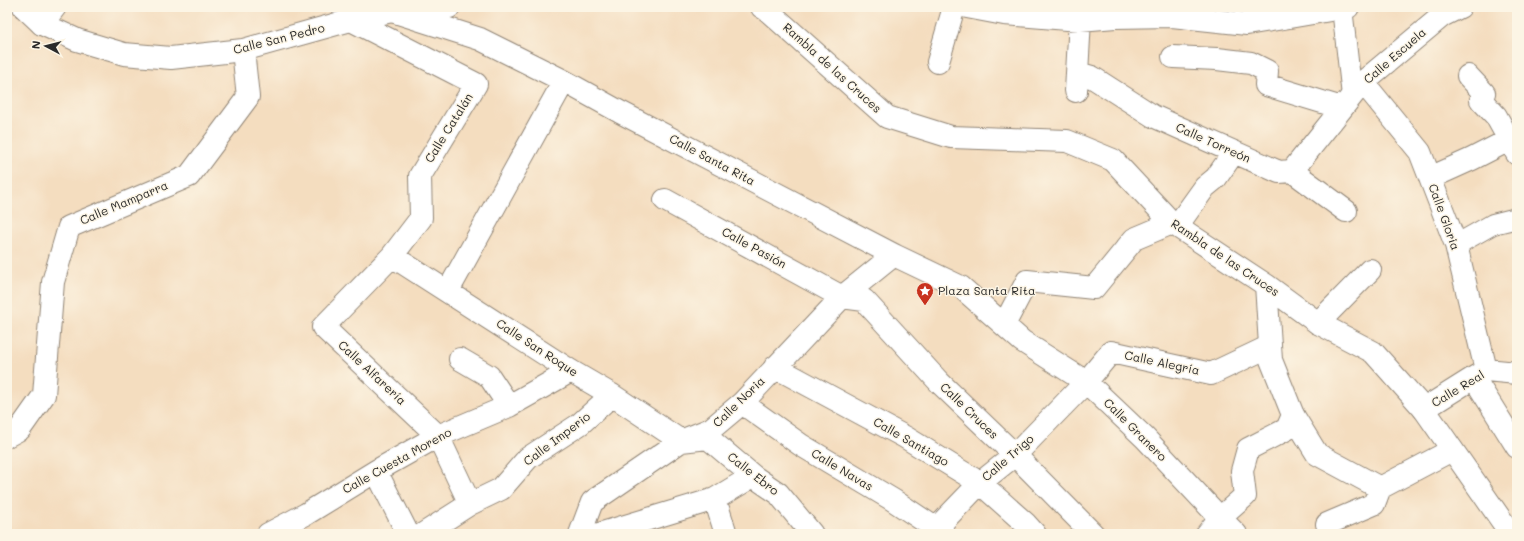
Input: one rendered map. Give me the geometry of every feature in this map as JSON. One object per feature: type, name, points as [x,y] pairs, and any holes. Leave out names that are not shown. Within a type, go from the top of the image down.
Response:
[{"type":"street","name":"Calle San Pedro","points":[[24,7],[48,15],[77,40],[124,54],[171,58],[243,50],[389,9],[450,7]]},
{"type":"street","name":"Rambla de las Cruces","points":[[762,7],[773,15],[887,117],[951,136],[1067,141],[1113,160],[1174,225],[1266,285],[1318,323],[1373,352],[1424,410],[1511,534]]},
{"type":"street","points":[[938,62],[954,7]]},
{"type":"street","points":[[967,7],[1005,10],[1080,20],[1173,11],[1246,15],[1345,7],[1353,96],[1266,85],[1267,71],[1252,63],[1217,59],[1173,57]]},
{"type":"street","name":"Calle Escuela","points":[[1292,171],[1353,96],[1442,16],[1460,7]]},
{"type":"street","name":"Calle Santa Rita","points":[[389,9],[480,39],[564,81],[620,112],[894,255],[961,287],[1022,341]]},
{"type":"street","name":"Calle Catalán","points":[[351,20],[476,84],[420,176],[421,218],[392,256]]},
{"type":"street","name":"Calle Torreón","points":[[1080,20],[1077,82],[1092,77],[1153,116],[1279,172],[1292,171]]},
{"type":"street","name":"Calle Mamparra","points":[[7,436],[20,429],[44,395],[53,282],[69,227],[189,176],[248,97],[243,50]]},
{"type":"street","points":[[1430,178],[1472,159],[1513,147],[1496,116],[1482,100],[1484,93],[1468,76]]},
{"type":"street","points":[[448,291],[564,81]]},
{"type":"street","name":"Calle Gloria","points":[[1353,96],[1420,152],[1456,245],[1480,374],[1517,448]]},
{"type":"street","points":[[1004,325],[1027,280],[1094,288],[1134,239],[1174,225],[1205,186],[1216,178],[1234,152]]},
{"type":"street","points":[[1292,171],[1346,211]]},
{"type":"street","name":"Calle Pasión","points":[[665,200],[842,297]]},
{"type":"street","points":[[1456,245],[1493,224],[1517,218]]},
{"type":"street","name":"Calle Noria","points":[[580,534],[592,502],[681,441],[711,429],[742,403],[774,367],[842,297],[894,255]]},
{"type":"street","name":"Calle San Roque","points":[[392,256],[571,371],[612,395],[681,441]]},
{"type":"street","name":"Calle Alfarería","points":[[392,256],[323,327],[438,436],[470,504]]},
{"type":"street","points":[[1318,323],[1370,270]]},
{"type":"street","points":[[1266,285],[1271,360],[1293,415],[1317,454],[1380,488]]},
{"type":"street","name":"Calle Cruces","points":[[842,297],[864,300],[940,383],[1015,455],[1093,534]]},
{"type":"street","name":"Calle Granero","points":[[1022,341],[1086,382],[1145,438],[1214,526],[1236,534]]},
{"type":"street","name":"Calle Alegría","points":[[1086,382],[1111,352],[1211,374],[1270,346]]},
{"type":"street","points":[[460,359],[489,376],[509,406]]},
{"type":"street","name":"Calle Santiago","points":[[774,367],[905,437],[980,483],[1026,524],[1035,534]]},
{"type":"street","name":"Calle Cuesta Moreno","points":[[268,534],[306,514],[376,471],[438,436],[509,406],[571,371]]},
{"type":"street","name":"Calle Real","points":[[1424,410],[1480,374],[1517,373]]},
{"type":"street","name":"Calle Trigo","points":[[938,532],[980,483],[1015,455],[1086,382]]},
{"type":"street","name":"Calle Imperio","points":[[423,534],[470,504],[501,489],[528,458],[580,424],[612,395]]},
{"type":"street","name":"Calle Navas","points":[[742,403],[801,445],[938,532]]},
{"type":"street","points":[[1214,526],[1245,496],[1242,471],[1248,449],[1287,429],[1293,415]]},
{"type":"street","name":"Calle Ebro","points":[[681,441],[708,438],[753,476],[778,493],[812,534]]},
{"type":"street","points":[[1327,524],[1374,504],[1380,488],[1452,450]]},
{"type":"street","points":[[376,471],[408,534]]},
{"type":"street","points":[[599,534],[715,498],[753,476]]},
{"type":"street","points":[[715,498],[726,534]]},
{"type":"place","name":"Plaza Santa Rita","points":[[925,306]]}]
